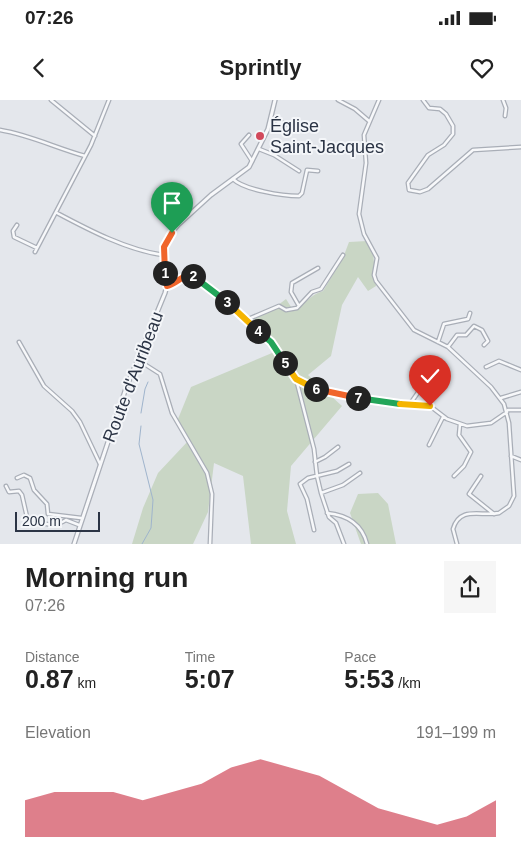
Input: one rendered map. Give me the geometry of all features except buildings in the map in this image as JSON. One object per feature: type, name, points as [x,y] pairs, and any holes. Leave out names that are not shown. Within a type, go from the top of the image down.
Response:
[{"type":"street","points":[[51,100],[95,136]]},
{"type":"street","points":[[35,252],[86,156],[110,100]]},
{"type":"street","name":"Route d'Auribeau","points":[[74,544],[81,518],[96,484],[100,464],[167,286],[163,255],[166,241],[178,224],[252,161],[272,120],[275,100]]},
{"type":"street","points":[[338,100],[355,109],[369,121]]},
{"type":"street","points":[[380,100],[364,134],[366,163],[359,214],[364,234],[377,258],[374,275],[406,322],[419,334],[448,347],[500,398],[507,411],[514,488],[513,500],[504,511],[494,514],[469,513],[459,518],[453,529],[457,544]]},
{"type":"street","points":[[423,100],[429,108],[440,109],[446,114],[453,126],[453,134],[444,145],[428,155],[408,183],[409,190],[412,192],[428,189],[473,150],[521,147]]},
{"type":"street","points":[[502,100],[506,108],[505,116]]},
{"type":"street","points":[[272,120],[297,127]]},
{"type":"street","points":[[0,130],[24,134],[60,149],[86,156]]},
{"type":"street","points":[[249,135],[241,144],[252,161]]},
{"type":"street","points":[[259,148],[299,171]]},
{"type":"street","points":[[233,179],[238,184],[265,191],[299,196],[302,193],[307,170],[318,170]]},
{"type":"street","points":[[57,213],[139,250],[163,255]]},
{"type":"street","points":[[17,225],[14,237],[37,248]]},
{"type":"street","points":[[246,320],[278,306],[286,310],[299,306],[312,292],[321,289],[343,255]]},
{"type":"street","points":[[299,306],[292,292],[292,283],[318,268]]},
{"type":"street","points":[[167,286],[173,285],[185,276],[196,278],[271,342],[296,379],[314,449],[321,493],[327,513],[336,523],[344,544]]},
{"type":"street","points":[[438,342],[444,324],[468,320],[470,313]]},
{"type":"street","points":[[448,347],[456,335],[466,335],[474,326],[485,334],[488,341],[484,345]]},
{"type":"street","points":[[19,342],[44,386],[72,411],[80,422],[100,464]]},
{"type":"street","points":[[138,360],[160,374],[172,413],[207,473],[212,494],[210,544]]},
{"type":"street","points":[[486,367],[499,361],[521,370]]},
{"type":"street","points":[[410,404],[419,391],[419,372]]},
{"type":"street","points":[[296,379],[327,393],[385,403],[430,406],[443,417],[467,426],[484,426],[507,411],[521,410]]},
{"type":"street","points":[[500,398],[521,392]]},
{"type":"street","points":[[429,445],[443,417]]},
{"type":"street","points":[[454,476],[464,466],[470,452],[458,435],[460,424]]},
{"type":"street","points":[[315,462],[338,447]]},
{"type":"street","points":[[511,456],[521,460]]},
{"type":"street","points":[[314,530],[307,499],[300,484],[302,480],[336,471],[348,464]]},
{"type":"street","points":[[321,493],[343,485],[360,472]]},
{"type":"street","points":[[17,478],[24,475],[30,478],[34,490],[47,504],[48,514],[81,518]]},
{"type":"street","points":[[481,476],[468,494],[494,514]]},
{"type":"street","points":[[6,486],[9,492],[19,492],[22,495],[27,517],[52,526],[57,526],[66,520],[79,524]]},
{"type":"street","points":[[327,513],[345,516],[356,524],[365,535],[367,544]]},
{"type":"green space","points":[[367,241],[373,251],[376,286],[368,291],[358,277],[342,305],[331,356],[308,375],[342,406],[291,466],[287,511],[296,544],[251,544],[243,476],[214,463],[208,512],[193,544],[132,544],[143,508],[158,473],[189,440],[178,419],[191,387],[272,353],[271,344],[250,321],[257,316],[269,312],[286,299],[293,310],[323,291],[343,258],[349,242]]},
{"type":"green space","points":[[378,493],[388,504],[396,544],[361,544],[350,513],[358,494]]},
{"type":"waterway","points":[[141,413],[148,382]]},
{"type":"waterway","points":[[141,426],[139,444],[153,500],[151,528],[142,544]]},
{"type":"place","name":"Église Saint-Jacques","points":[[260,136]]},
{"type":"route","points":[[172,233],[166,241],[163,252],[167,286],[173,285],[185,276],[193,276],[214,290],[271,342],[296,379],[327,393],[368,401],[430,406]]}]
